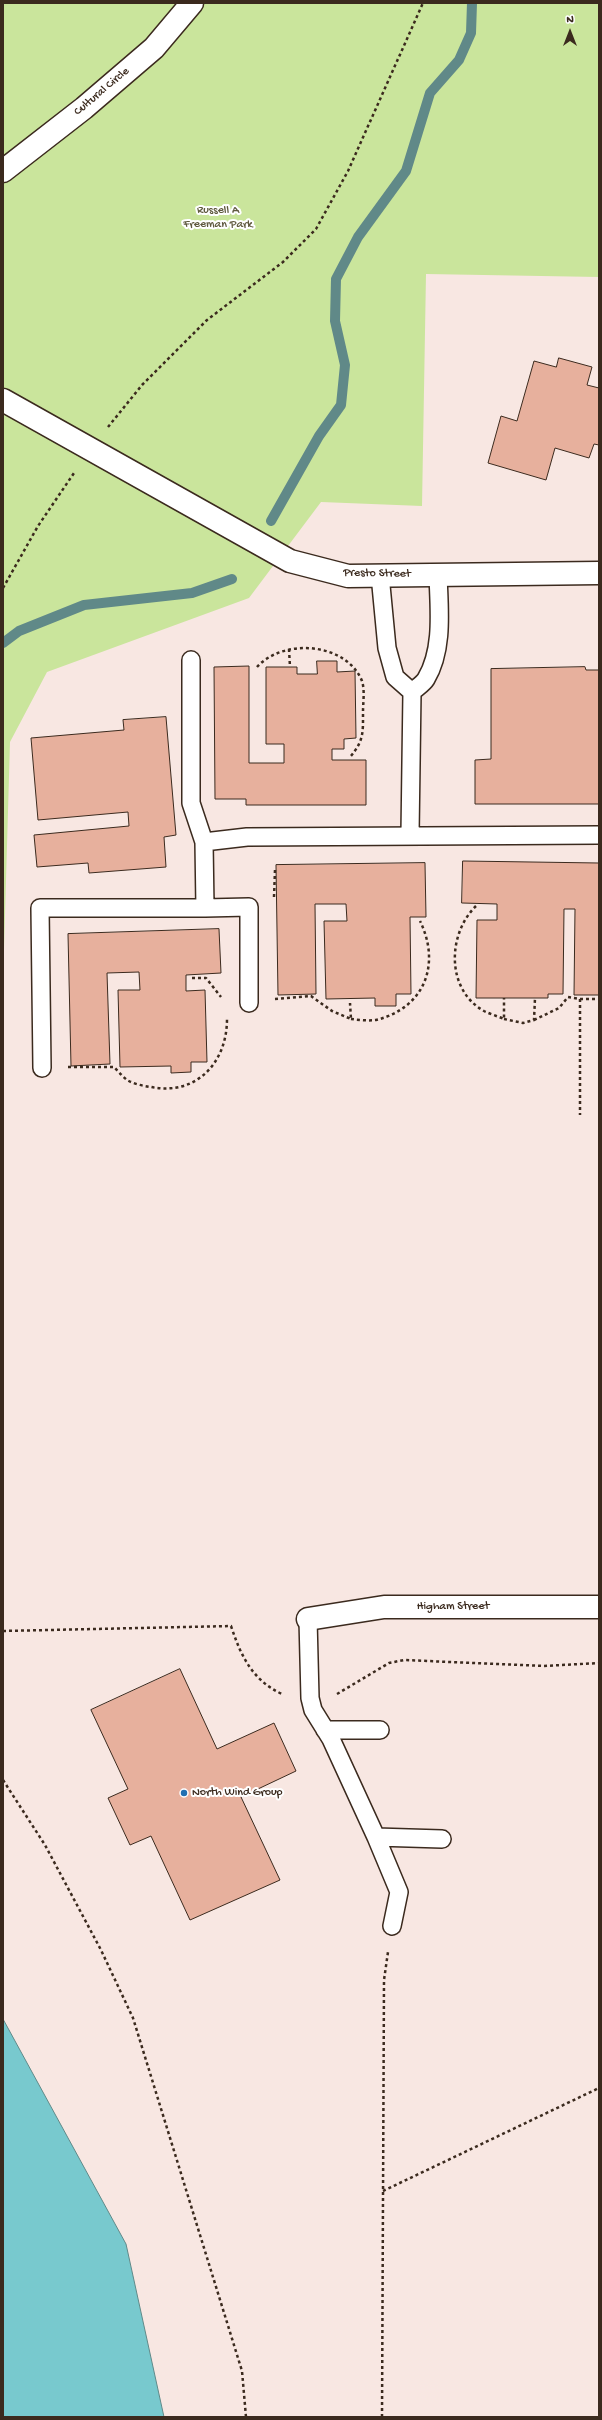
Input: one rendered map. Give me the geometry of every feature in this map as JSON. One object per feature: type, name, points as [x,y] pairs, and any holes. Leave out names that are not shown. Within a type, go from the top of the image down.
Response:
[{"type":"street","name":"Cultural Circle","points":[[3,171],[84,108],[154,48],[192,3]]},
{"type":"street","name":"Presto Street","points":[[3,400],[84,458],[290,561],[348,576],[599,573]]},
{"type":"street","name":"Higham Street","points":[[308,1618],[384,1607],[599,1607]]},
{"type":"lane","points":[[380,575],[386,640],[393,669],[395,676],[412,692]]},
{"type":"lane","points":[[410,834],[412,692],[425,680],[435,654],[439,628],[438,575]]},
{"type":"lane","points":[[192,660],[191,803],[204,842],[206,908]]},
{"type":"lane","points":[[204,842],[247,837],[410,834],[599,835]]},
{"type":"lane","points":[[42,1068],[40,908],[249,907],[249,1003]]},
{"type":"lane","points":[[308,1618],[310,1698],[313,1710],[325,1730],[376,1837],[399,1892],[392,1926]]},
{"type":"lane","points":[[325,1730],[380,1730]]},
{"type":"lane","points":[[376,1837],[442,1838]]},
{"type":"path","points":[[106,430],[142,385],[207,320],[283,262],[316,229],[348,171],[423,3]]},
{"type":"path","points":[[3,588],[38,526],[84,458]]},
{"type":"path","points":[[257,668],[262,662],[289,649],[307,648],[327,651],[349,663],[358,674],[362,683],[363,733],[360,746],[350,757]]},
{"type":"path","points":[[289,649],[290,667]]},
{"type":"path","points":[[476,906],[467,915],[458,932],[454,948],[454,962],[461,985],[471,999],[483,1010],[504,1019],[523,1023],[534,1020],[559,1008],[568,997],[580,999],[599,999]]},
{"type":"path","points":[[274,1001],[276,998],[311,996],[332,1011],[351,1019],[375,1020],[401,1009],[419,992],[429,969],[430,948],[420,921]]},
{"type":"path","points":[[192,978],[206,978],[223,1002]]},
{"type":"path","points":[[504,998],[504,1019]]},
{"type":"path","points":[[534,1020],[535,998]]},
{"type":"path","points":[[580,999],[580,1115]]},
{"type":"path","points":[[350,1003],[351,1019]]},
{"type":"path","points":[[63,1067],[114,1067],[128,1080],[143,1086],[162,1089],[185,1085],[204,1075],[217,1061],[224,1048],[227,1014]]},
{"type":"path","points":[[3,1780],[45,1845],[101,1950],[134,2018],[242,2371],[246,2417]]},
{"type":"path","points":[[382,2417],[384,1980],[392,1926]]},
{"type":"path","points":[[383,2191],[599,2088]]},
{"type":"green space","name":"Russell A Freeman Park","points":[[3,3],[599,3],[599,277],[426,274],[422,506],[321,502],[249,598],[47,672],[10,742],[3,984]]},
{"type":"water","points":[[3,2019],[126,2244],[164,2417],[3,2417]]},
{"type":"building","points":[[559,358],[592,367],[587,385],[599,388],[599,445],[594,444],[589,458],[555,448],[546,480],[488,463],[501,416],[517,421],[534,361],[556,367]]},
{"type":"building","points":[[317,661],[337,661],[337,672],[355,671],[356,738],[344,739],[344,749],[332,749],[332,760],[366,760],[366,805],[246,805],[246,799],[215,799],[214,667],[249,666],[249,763],[284,763],[284,744],[266,744],[266,667],[297,667],[297,674],[317,674]]},
{"type":"building","points":[[585,667],[586,670],[599,670],[599,804],[475,804],[475,760],[491,759],[491,669]]},
{"type":"building","points":[[166,717],[176,835],[164,837],[166,867],[89,873],[88,863],[37,867],[34,835],[129,826],[128,812],[38,820],[31,738],[124,730],[123,720]]},
{"type":"building","points":[[463,861],[599,863],[599,995],[574,995],[575,909],[564,909],[563,994],[548,994],[548,998],[476,998],[477,920],[497,920],[497,904],[462,903]]},
{"type":"building","points":[[425,863],[426,917],[410,917],[411,994],[396,994],[396,1006],[375,1006],[375,998],[326,999],[324,921],[347,921],[346,904],[315,904],[316,994],[278,995],[276,865]]},
{"type":"building","points":[[219,929],[221,973],[186,975],[186,991],[205,990],[207,1062],[191,1062],[191,1072],[171,1073],[171,1066],[120,1067],[118,990],[140,990],[139,972],[107,973],[110,1064],[71,1066],[68,934]]},
{"type":"building","name":"North Wind Group","points":[[180,1669],[217,1749],[274,1723],[296,1771],[241,1797],[280,1880],[190,1920],[151,1836],[130,1845],[108,1798],[128,1789],[91,1710]]},
{"type":"waterway","points":[[271,521],[319,436],[341,405],[345,365],[335,321],[336,279],[358,237],[406,171],[430,93],[459,60],[471,33],[472,3]]},
{"type":"waterway","points":[[3,643],[19,631],[84,605],[192,593],[232,579]]},
{"type":"place","name":"North Wind Group","points":[[184,1793]]}]
